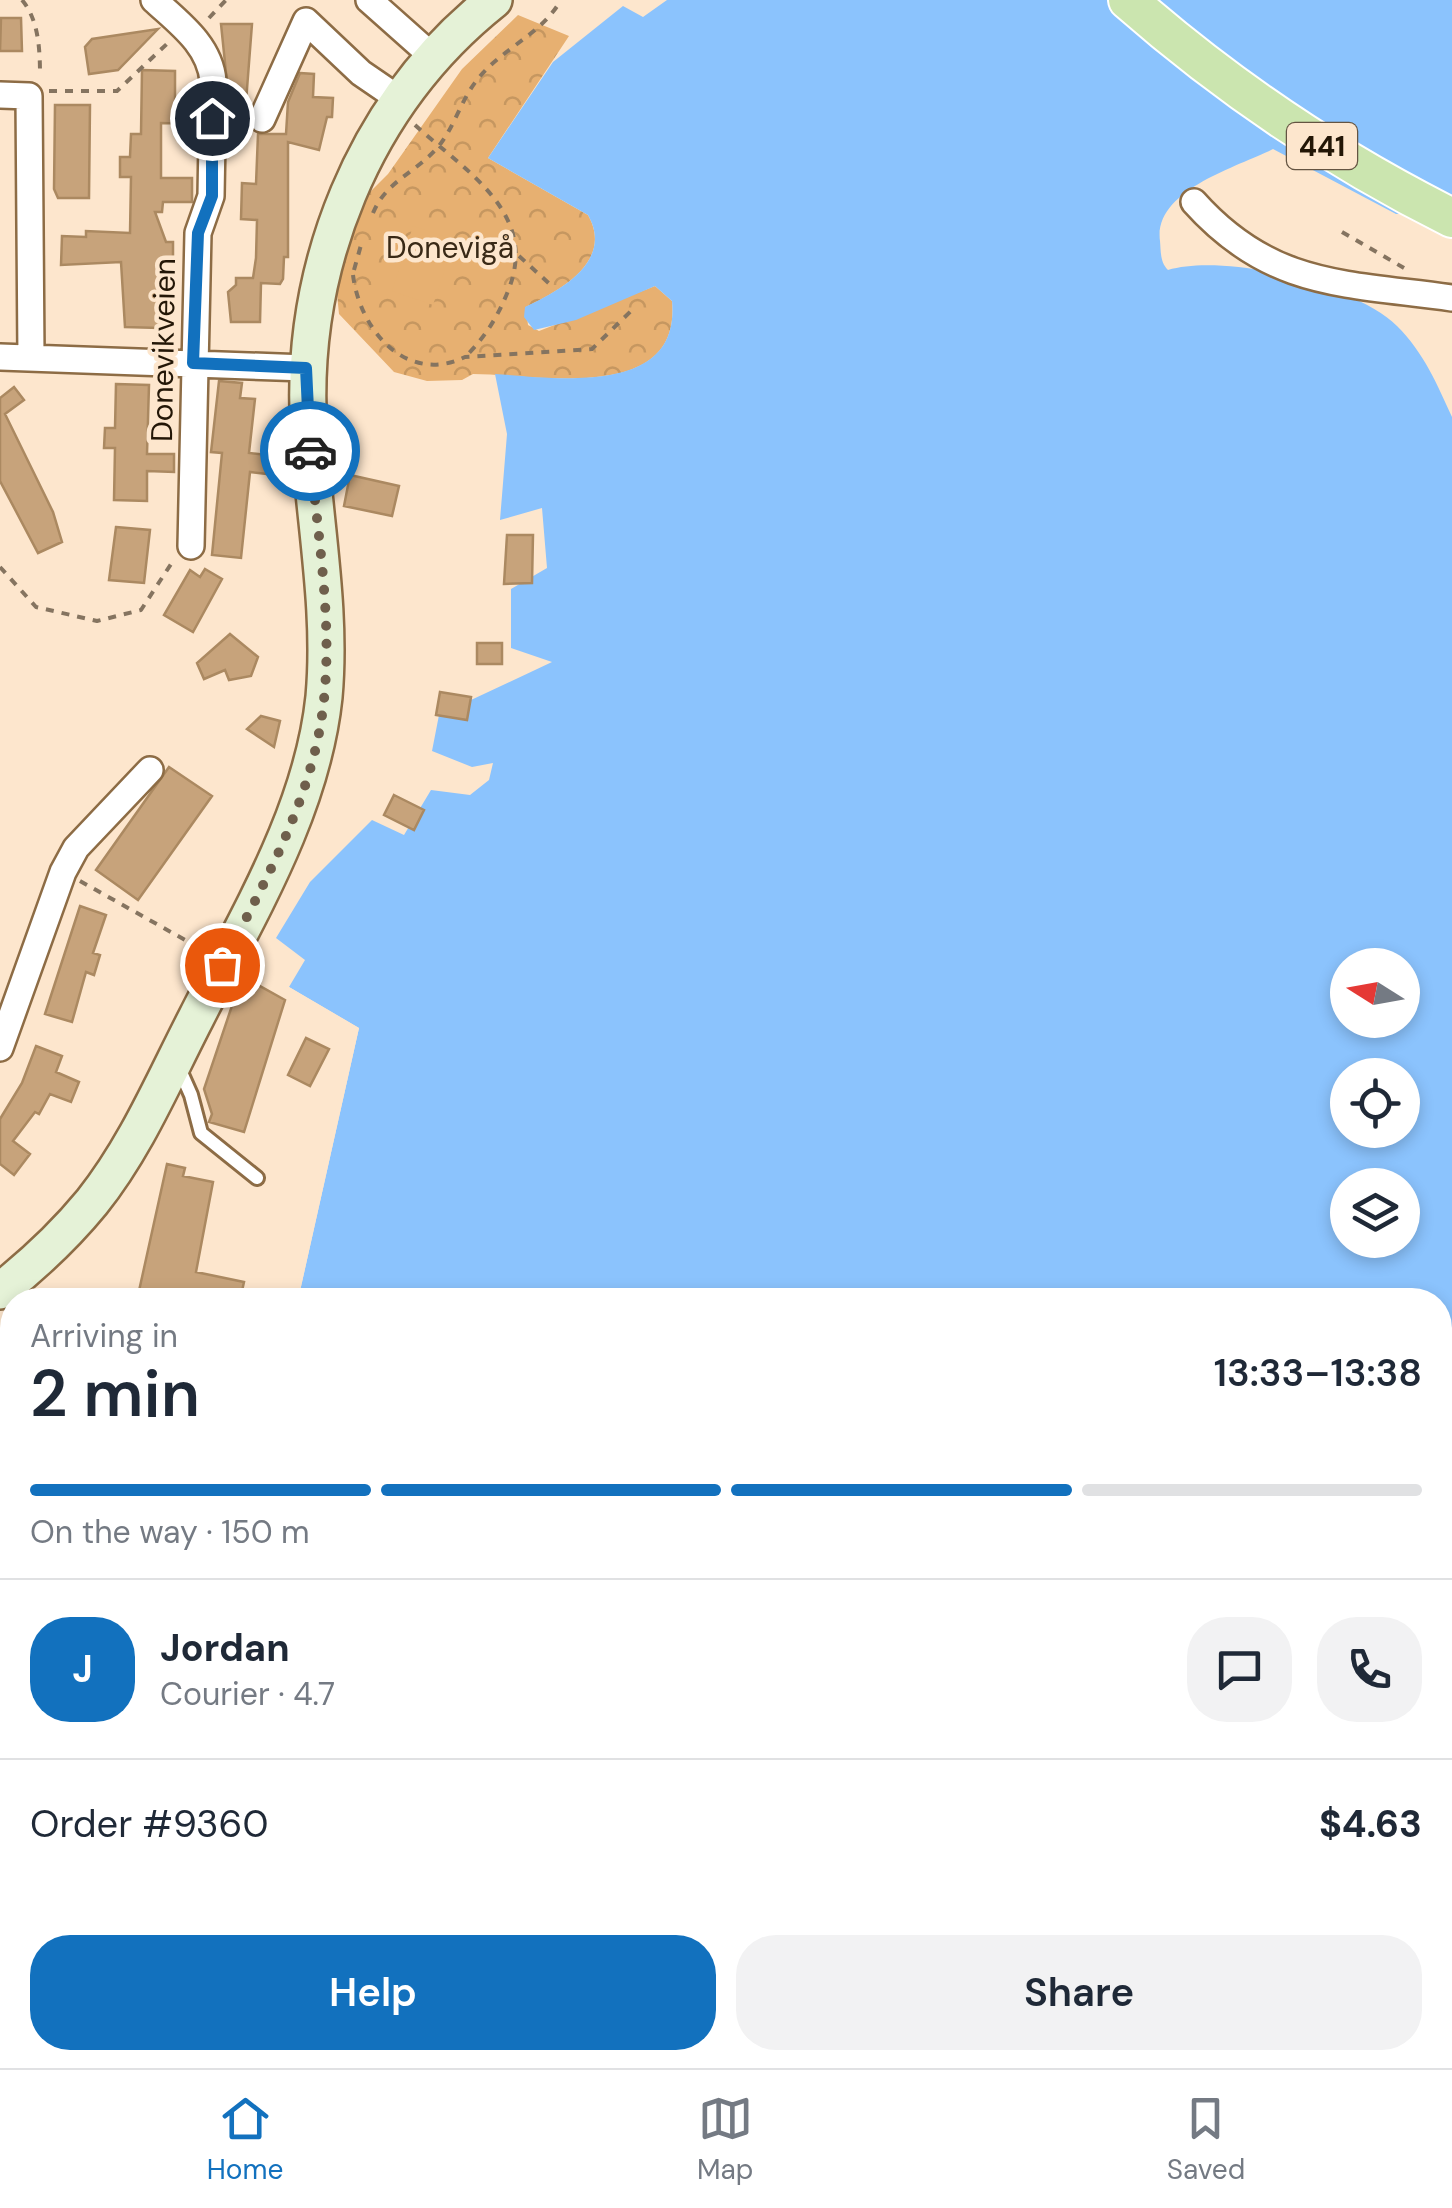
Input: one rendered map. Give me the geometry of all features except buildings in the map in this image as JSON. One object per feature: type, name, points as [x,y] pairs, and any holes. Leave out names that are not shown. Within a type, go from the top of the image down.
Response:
[{"type":"main road","points":[[3,1288],[62,1237],[94,1200],[147,1115],[282,843],[319,732],[326,635],[306,368],[313,312],[335,226],[374,138],[402,107],[432,56],[494,0]]},
{"type":"main road","name":"441","points":[[1128,0],[1200,60],[1302,134],[1452,218]]},
{"type":"street","name":"Donevikveien","points":[[154,0],[207,56],[213,81],[212,196],[198,233],[192,539]]},
{"type":"street","points":[[369,0],[432,56]]},
{"type":"street","points":[[262,119],[306,21],[402,107]]},
{"type":"street","points":[[0,95],[30,96],[31,357]]},
{"type":"street","points":[[1194,202],[1222,233],[1275,267],[1335,282],[1452,298]]},
{"type":"street","points":[[0,356],[306,368]]},
{"type":"street","points":[[0,1048],[63,872],[76,848],[150,770]]},
{"type":"lane","points":[[173,1063],[182,1071],[201,1134],[257,1178]]},
{"type":"path","points":[[22,0],[31,11],[36,30],[40,90],[117,92],[183,28]]},
{"type":"path","points":[[367,226],[387,189],[439,147],[477,80],[495,60],[548,22],[561,0]]},
{"type":"path","points":[[402,107],[496,200],[512,226],[519,256],[502,308],[484,338],[466,357]]},
{"type":"path","points":[[1342,232],[1405,268]]},
{"type":"path","points":[[362,242],[352,274],[365,314],[403,358],[433,368],[466,357],[592,349],[607,340],[632,310]]},
{"type":"path","points":[[519,256],[554,288]]},
{"type":"path","points":[[346,270],[352,274]]},
{"type":"path","points":[[0,567],[36,607],[97,621],[141,610],[192,539]]},
{"type":"path","points":[[63,872],[203,950]]},
{"type":"green space","name":"Donevigå","points":[[518,15],[569,36],[488,158],[588,215],[594,231],[589,260],[568,283],[526,307],[528,325],[539,331],[655,286],[672,301],[669,334],[654,357],[630,370],[600,377],[473,374],[462,380],[427,381],[394,372],[339,314],[336,284],[366,196],[388,174],[462,69]]},
{"type":"green space","points":[[413,226],[455,240],[433,305],[392,291]]},
{"type":"water","points":[[667,0],[1452,0],[1452,212],[1396,214],[1273,149],[1183,194],[1161,223],[1160,241],[1162,260],[1168,270],[1192,266],[1254,269],[1321,285],[1377,311],[1415,347],[1452,417],[1452,1288],[301,1288],[359,1028],[289,987],[305,960],[276,938],[310,882],[372,820],[404,835],[431,790],[470,795],[489,780],[493,763],[472,767],[432,751],[439,715],[552,662],[511,648],[511,589],[547,568],[542,508],[500,520],[507,434],[495,374],[550,378],[610,375],[636,367],[657,353],[669,332],[672,301],[655,286],[576,320],[534,330],[524,317],[525,307],[580,272],[594,246],[588,215],[488,158],[553,62],[623,6],[643,17]]},
{"type":"pier","points":[[289,987],[359,1028],[301,1288],[295,1288],[353,1030],[288,992]]},
{"type":"way so far","points":[[222,965],[296,810],[319,732],[326,635],[310,451]]},
{"type":"route","points":[[212,118],[212,196],[198,233],[193,363],[306,368],[310,451]]}]
